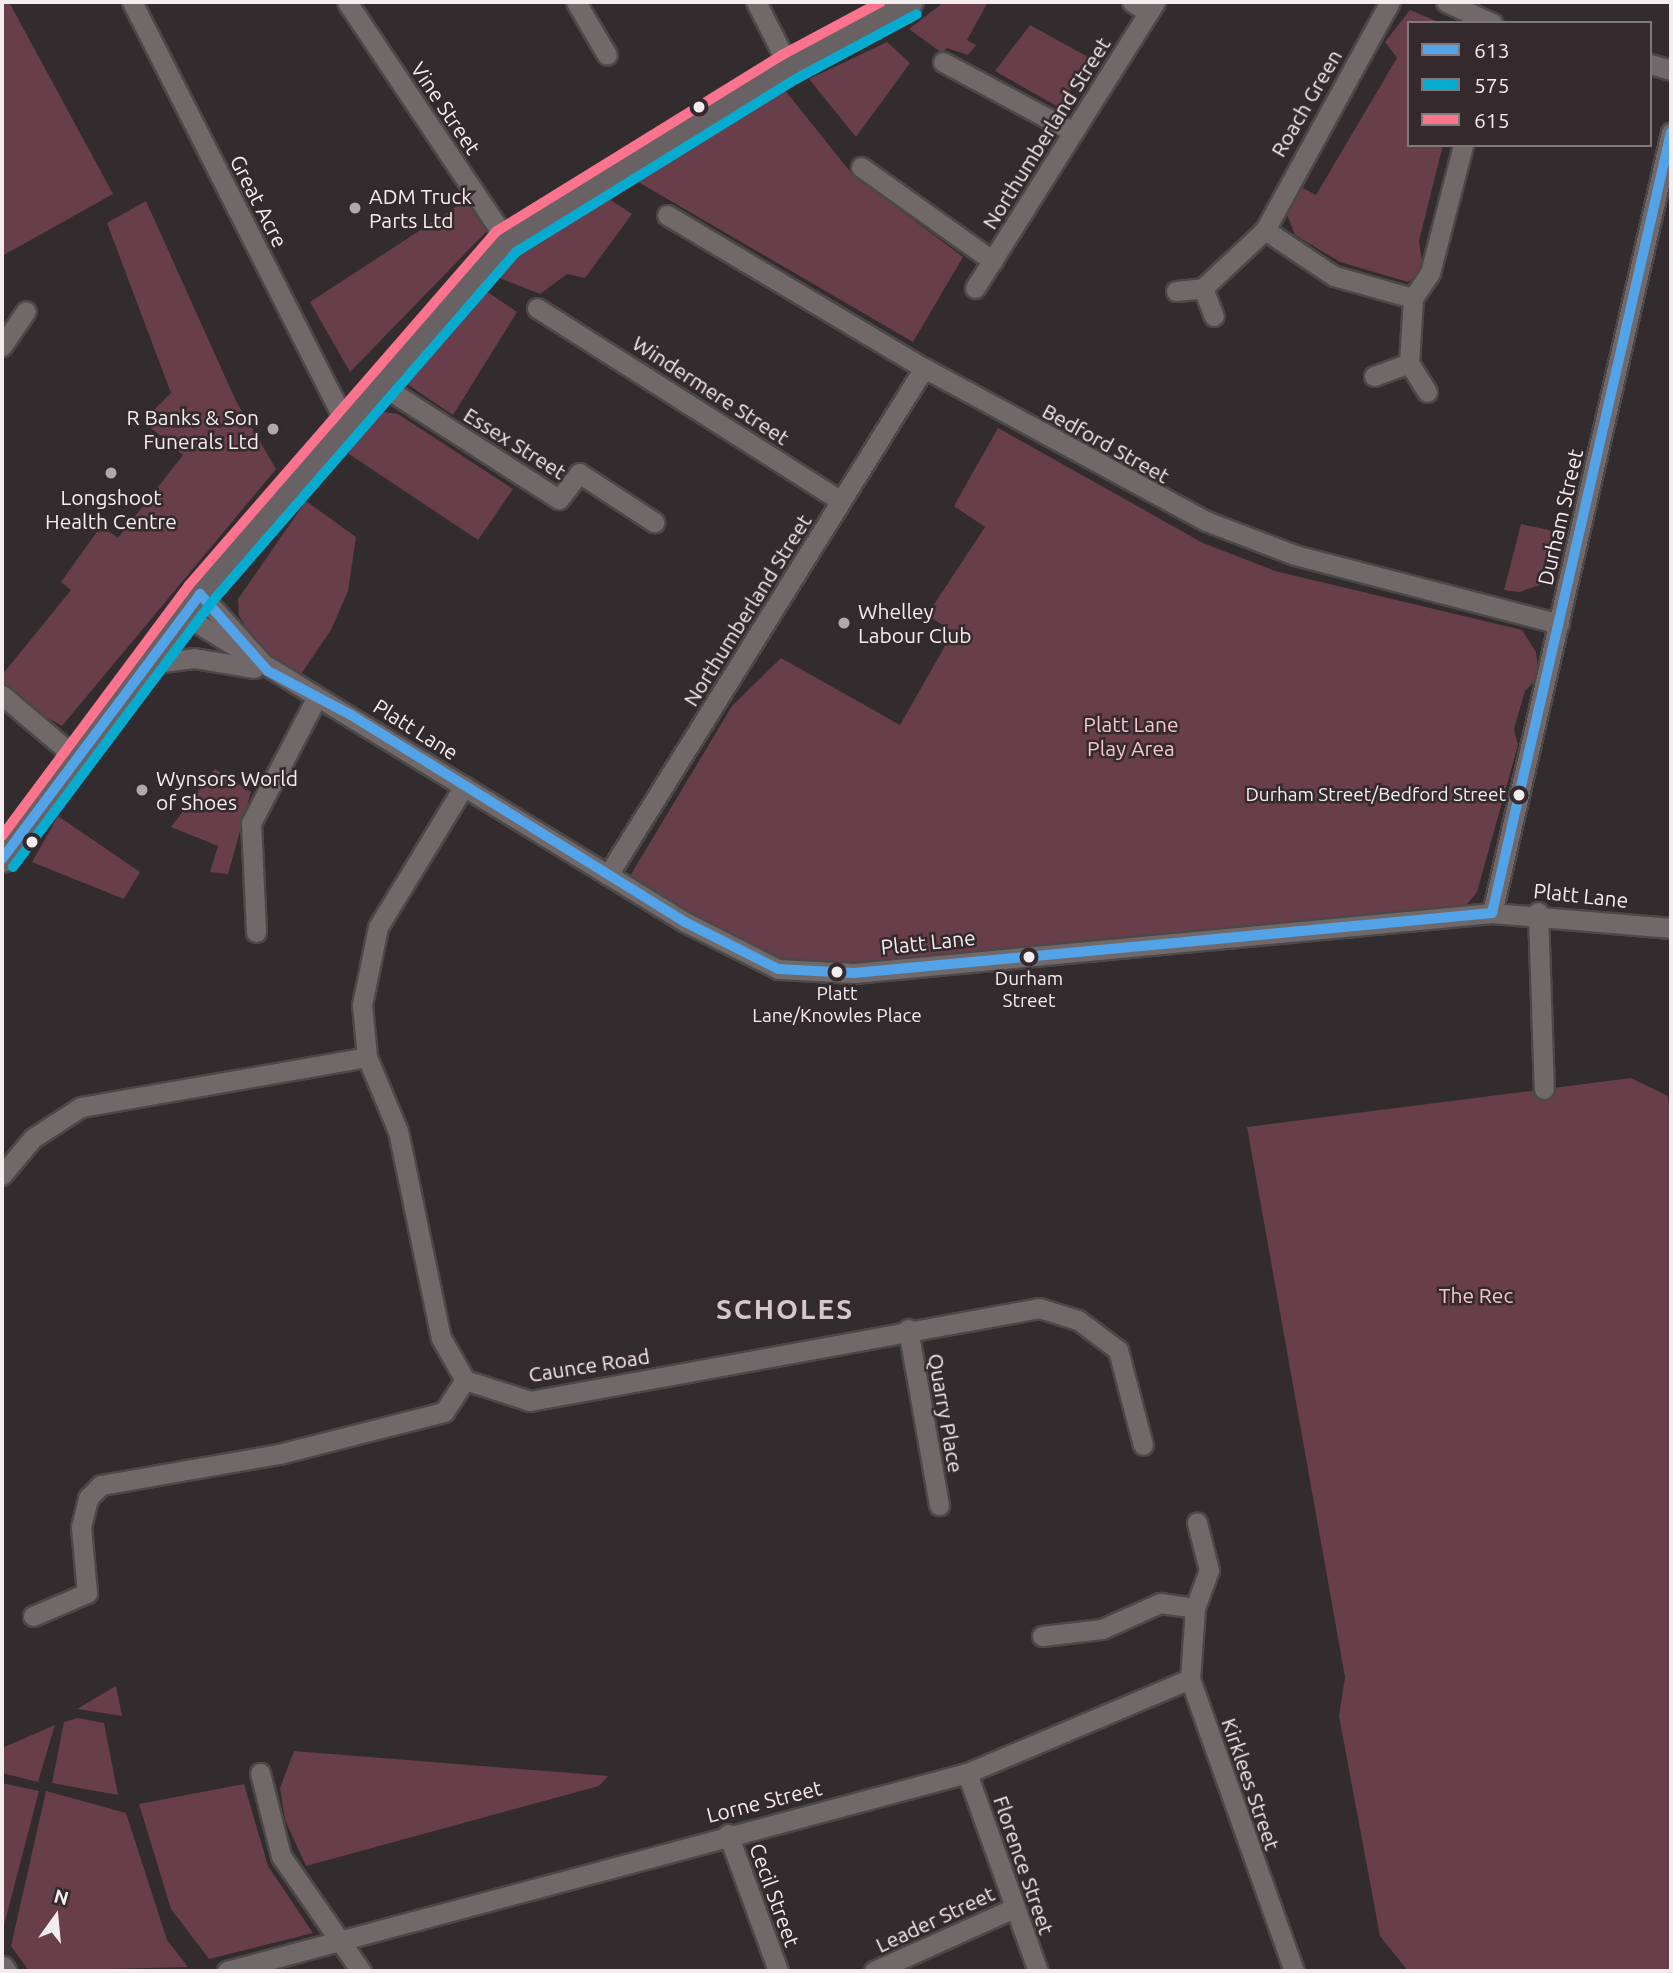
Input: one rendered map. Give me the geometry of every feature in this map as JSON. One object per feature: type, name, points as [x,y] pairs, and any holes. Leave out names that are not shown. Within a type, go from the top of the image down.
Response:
[{"type":"main road","points":[[2,859],[74,756],[192,604],[345,421],[507,241],[789,68],[910,2]]},
{"type":"street","name":"Great Acre","points":[[132,2],[345,421]]},
{"type":"street","name":"Vine Street","points":[[347,2],[507,241]]},
{"type":"street","points":[[576,2],[607,55]]},
{"type":"street","points":[[756,2],[789,68]]},
{"type":"street","name":"Roach Green","points":[[1203,288],[1265,230],[1390,2]]},
{"type":"street","points":[[1446,2],[1488,21]]},
{"type":"street","name":"Northumberland Street","points":[[975,288],[1073,132],[1145,5]]},
{"type":"street","points":[[943,62],[1073,132]]},
{"type":"street","points":[[1652,65],[1671,70]]},
{"type":"street","name":"Durham Street","points":[[1492,913],[1671,132]]},
{"type":"street","points":[[1427,392],[1409,363],[1413,298],[1430,273],[1462,147]]},
{"type":"street","points":[[861,167],[993,261]]},
{"type":"street","name":"Bedford Street","points":[[667,215],[924,368],[1167,503],[1238,535],[1559,625]]},
{"type":"street","points":[[1265,230],[1334,276],[1413,298]]},
{"type":"street","points":[[1176,291],[1203,288],[1214,316]]},
{"type":"street","name":"Windermere Street","points":[[537,308],[559,308],[841,501]]},
{"type":"street","points":[[2,346],[26,311]]},
{"type":"street","points":[[1374,376],[1409,363]]},
{"type":"street","name":"Northumberland Street","points":[[608,875],[924,368]]},
{"type":"street","name":"Essex Street","points":[[378,383],[559,499],[579,472],[654,522]]},
{"type":"street","name":"Platt Lane","points":[[192,604],[268,671],[317,697],[608,875],[778,970],[854,973],[1492,913],[1538,912],[1671,928]]},
{"type":"street","name":"Platt Lane","points":[[146,664],[206,659],[268,671]]},
{"type":"street","points":[[2,695],[74,756]]},
{"type":"street","points":[[256,932],[251,824],[317,697]]},
{"type":"street","points":[[33,1616],[87,1594],[81,1527],[88,1498],[101,1485],[279,1454],[444,1412],[465,1380],[441,1338],[398,1131],[367,1057],[362,1005],[378,927],[464,786]]},
{"type":"street","points":[[1538,912],[1544,1089]]},
{"type":"street","points":[[2,1175],[33,1138],[81,1107],[367,1057]]},
{"type":"street","name":"Caunce Road","points":[[465,1380],[530,1401],[908,1329],[1039,1308],[1078,1320],[1118,1350],[1143,1445]]},
{"type":"street","name":"Quarry Place","points":[[908,1329],[939,1505]]},
{"type":"street","name":"Kirklees Street","points":[[1197,1523],[1209,1570],[1195,1608],[1190,1679],[1294,1971]]},
{"type":"street","points":[[1042,1636],[1102,1629],[1160,1603],[1195,1608]]},
{"type":"street","name":"Lorne Street","points":[[227,1971],[339,1938],[967,1773],[1190,1679]]},
{"type":"street","points":[[260,1773],[281,1856],[361,1971]]},
{"type":"street","name":"Florence Street","points":[[967,1773],[1038,1971]]},
{"type":"street","name":"Cecil Street","points":[[729,1834],[778,1971]]},
{"type":"street","name":"Leader Street","points":[[874,1971],[1014,1908]]},
{"type":"green space","points":[[2,2],[9,2],[113,194],[2,256]]},
{"type":"green space","points":[[944,2],[988,2],[967,40],[976,45],[968,55],[947,48],[942,53],[909,29]]},
{"type":"green space","points":[[1410,10],[1436,21],[1407,21],[1407,147],[1442,147],[1419,241],[1423,269],[1408,282],[1340,262],[1295,235],[1285,209],[1297,185],[1316,195],[1397,58],[1385,42]]},
{"type":"green space","points":[[1030,25],[1088,57],[1060,108],[995,71]]},
{"type":"green space","points":[[887,42],[910,63],[856,137],[809,79]]},
{"type":"green space","points":[[780,84],[852,174],[963,257],[913,342],[628,176]]},
{"type":"green space","points":[[603,195],[632,214],[585,278],[567,274],[540,294],[497,277],[502,264]]},
{"type":"green space","points":[[146,201],[236,401],[276,469],[62,726],[2,692],[2,675],[71,590],[61,582],[101,526],[118,538],[183,455],[143,421],[171,393],[107,223]]},
{"type":"green space","points":[[465,201],[488,230],[350,372],[310,302]]},
{"type":"green space","points":[[480,287],[517,312],[453,415],[404,382]]},
{"type":"green space","points":[[378,411],[398,414],[513,489],[478,540],[346,452]]},
{"type":"green space","name":"Platt Lane Play Area","points":[[998,428],[1203,543],[1275,571],[1522,630],[1536,652],[1539,677],[1525,691],[1514,729],[1518,745],[1477,892],[1464,908],[852,966],[749,954],[630,876],[732,706],[781,658],[900,725],[953,632],[927,615],[985,527],[954,506]]},
{"type":"green space","points":[[306,501],[356,537],[348,591],[331,630],[299,677],[257,644],[239,616],[238,599]]},
{"type":"green space","points":[[1521,524],[1553,531],[1540,585],[1519,592],[1504,590]]},
{"type":"green space","points":[[215,769],[251,792],[228,874],[210,872],[218,846],[171,827]]},
{"type":"green space","points":[[58,816],[140,872],[124,899],[32,862]]},
{"type":"green space","name":"The Rec","points":[[1631,1078],[1668,1096],[1671,1127],[1671,1971],[1408,1971],[1380,1936],[1339,1716],[1345,1677],[1247,1127]]},
{"type":"green space","points":[[116,1686],[122,1716],[77,1709]]},
{"type":"green space","points":[[78,1718],[104,1723],[118,1795],[52,1783],[64,1722]]},
{"type":"green space","points":[[55,1725],[38,1782],[2,1773],[2,1748]]},
{"type":"green space","points":[[294,1751],[608,1776],[599,1786],[306,1866],[285,1820],[280,1788]]},
{"type":"green space","points":[[2,1783],[39,1791],[3,1929],[2,1925]]},
{"type":"green space","points":[[244,1784],[268,1866],[313,1933],[209,1959],[171,1909],[139,1804]]},
{"type":"green space","points":[[46,1791],[126,1813],[167,1940],[188,1967],[29,1971],[11,1946]]},
{"type":"transit line","name":"615","points":[[2,836],[189,585],[497,231],[782,55],[881,2]]},
{"type":"transit line","name":"575","points":[[13,867],[211,603],[516,252],[796,79],[917,14]]},
{"type":"transit line","name":"613","points":[[1492,913],[1671,132]]},
{"type":"transit line","name":"613","points":[[2,859],[200,594],[268,671],[351,715],[685,922],[778,969],[854,973],[1492,913]]},
{"type":"place","name":"ADM Truck Parts Ltd","points":[[355,208]]},
{"type":"place","name":"R Banks & Son Funerals Ltd","points":[[273,429]]},
{"type":"place","name":"Longshoot Health Centre","points":[[111,473]]},
{"type":"place","name":"Whelley Labour Club","points":[[844,623]]},
{"type":"place","name":"Wynsors World of Shoes","points":[[142,790]]},
{"type":"place","name":"Durham Street/Bedford Street","points":[[1519,795]]},
{"type":"place","name":"Durham Street","points":[[1029,957]]},
{"type":"place","name":"Platt Lane/Knowles Place","points":[[837,972]]},
{"type":"district","name":"SCHOLES","points":[[785,1309]]}]
